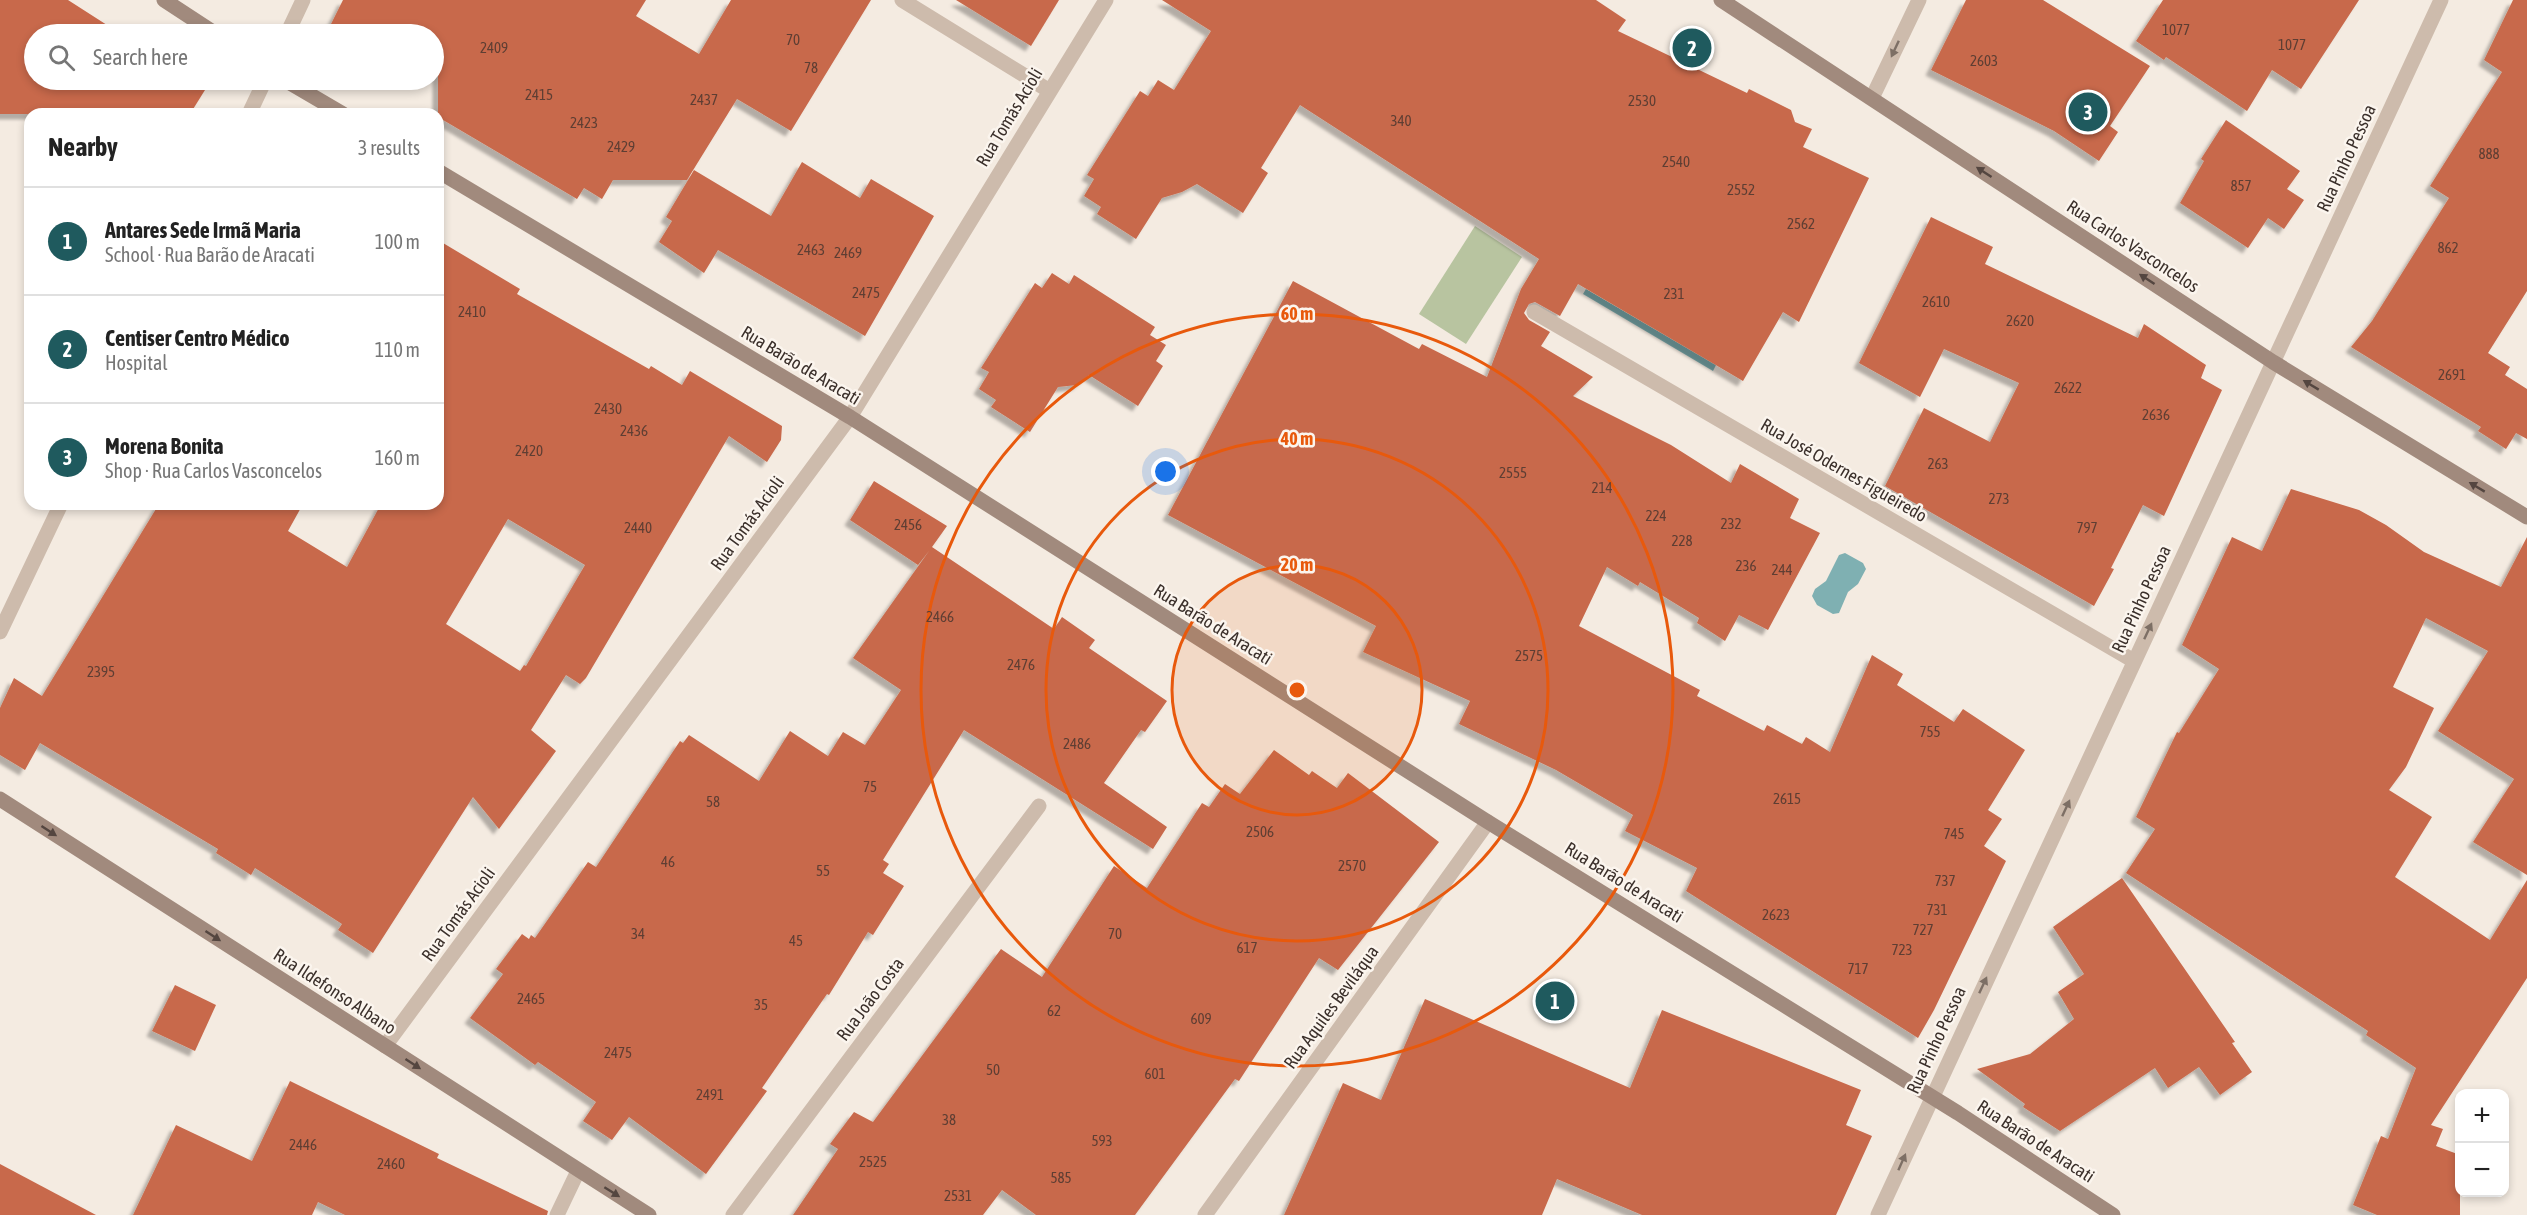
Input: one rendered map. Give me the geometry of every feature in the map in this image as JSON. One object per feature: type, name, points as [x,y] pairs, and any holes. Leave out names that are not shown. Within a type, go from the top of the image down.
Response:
[{"type":"street","points":[[164,0],[201,24]]},
{"type":"street","points":[[292,24],[303,0]]},
{"type":"street","points":[[902,0],[1048,90]]},
{"type":"street","name":"Rua Tomás Acioli","points":[[385,1046],[850,417],[1048,90],[1106,0]]},
{"type":"street","name":"Rua Carlos Vasconcelos","points":[[1721,0],[2273,362],[2527,517]]},
{"type":"street","points":[[1872,98],[1919,0]]},
{"type":"street","name":"Rua Pinho Pessoa","points":[[1878,1215],[2440,0]]},
{"type":"street","points":[[252,108],[260,90]]},
{"type":"street","points":[[302,90],[333,108]]},
{"type":"street","name":"Rua Barão de Aracati","points":[[444,175],[850,417],[1488,822],[1931,1097],[2113,1215]]},
{"type":"street","name":"Rua José Odernes Figueiredo","points":[[1534,312],[2133,661]]},
{"type":"street","points":[[0,632],[58,510]]},
{"type":"street","name":"Rua Ildefonso Albano","points":[[0,799],[649,1215]]},
{"type":"street","name":"Rua João Costa","points":[[733,1215],[1039,806]]},
{"type":"street","name":"Rua Aquiles Beviláqua","points":[[1205,1215],[1488,822]]},
{"type":"street","points":[[557,1215],[578,1171]]},
{"type":"green space","points":[[1475,226],[1522,257],[1466,344],[1419,314]]},
{"type":"water","points":[[1586,289],[1716,365],[1713,371],[1583,294]]},
{"type":"water","points":[[1845,553],[1863,563],[1866,569],[1858,584],[1848,592],[1839,613],[1833,614],[1817,605],[1812,596],[1815,589],[1826,581],[1839,555]]},
{"type":"building","points":[[0,0],[68,0],[105,24],[24,24],[24,90],[205,90],[194,108],[24,108],[24,114],[0,114]]},
{"type":"building","points":[[343,0],[646,0],[636,16],[699,54],[731,0],[871,0],[791,131],[737,99],[687,180],[613,180],[602,199],[584,188],[577,199],[444,121],[444,108],[438,108],[438,90],[444,90],[444,24],[331,24]]},
{"type":"building","points":[[956,0],[1059,0],[1031,46]]},
{"type":"building","points":[[1162,0],[1596,0],[1626,20],[1618,31],[1747,93],[1749,89],[1791,110],[1795,122],[1812,129],[1803,147],[1869,178],[1799,322],[1783,312],[1743,381],[1578,284],[1560,316],[1535,302],[1529,304],[1524,313],[1529,320],[1550,332],[1541,346],[1593,377],[1573,396],[1671,445],[1731,483],[1740,464],[1799,499],[1790,518],[1820,533],[1768,630],[1739,615],[1725,641],[1697,623],[1699,618],[1640,582],[1638,586],[1607,567],[1579,626],[1700,690],[1697,696],[1764,731],[1767,725],[1802,744],[1806,737],[1830,752],[1872,655],[1903,674],[1897,685],[1954,722],[1963,709],[2025,750],[1988,810],[2002,819],[1984,846],[2006,861],[1934,1010],[1918,1038],[1686,891],[1697,868],[1625,831],[1633,815],[1556,770],[1459,724],[1470,701],[1363,652],[1376,626],[1168,515],[1293,281],[1419,349],[1422,344],[1487,377],[1521,289],[1539,259],[1300,105],[1261,168],[1268,173],[1243,213],[1197,184],[1182,192],[1162,198],[1136,239],[1097,214],[1101,207],[1084,196],[1094,179],[1087,175],[1140,91],[1148,96],[1158,80],[1174,90],[1211,31]]},
{"type":"building","points":[[1966,0],[2043,0],[2150,66],[2110,126],[2118,132],[2099,161],[2054,131],[1931,70]]},
{"type":"building","points":[[2163,0],[2359,0],[2301,89],[2272,70],[2247,111],[2166,57],[2164,60],[2136,41]]},
{"type":"building","points":[[2513,0],[2527,0],[2527,291],[2488,353],[2510,367],[2505,375],[2527,389],[2527,439],[2516,433],[2506,449],[2478,431],[2481,427],[2351,347],[2372,321],[2449,198],[2430,186],[2502,72],[2484,60]]},
{"type":"building","points":[[2226,120],[2300,171],[2287,189],[2304,200],[2284,229],[2268,218],[2248,248],[2180,203],[2204,161],[2201,159]]},
{"type":"building","points":[[802,162],[860,198],[871,179],[934,216],[865,336],[718,250],[704,273],[659,242],[672,221],[666,217],[694,170],[771,216]]},
{"type":"building","points":[[1931,217],[1993,247],[1985,264],[2138,338],[2144,324],[2206,365],[2201,378],[2222,390],[2164,516],[2143,505],[2111,568],[2114,569],[2094,606],[1885,486],[1924,408],[1990,442],[2019,383],[1944,349],[1920,397],[1859,363]]},
{"type":"building","points":[[444,244],[520,289],[517,294],[649,369],[651,366],[682,385],[690,371],[782,426],[781,440],[767,462],[729,436],[586,678],[580,684],[566,675],[531,730],[556,751],[499,829],[473,797],[373,953],[338,930],[342,924],[255,868],[251,875],[216,853],[218,849],[40,743],[25,770],[0,755],[0,708],[14,678],[42,696],[155,510],[300,510],[288,531],[347,567],[378,510],[444,510]],"holes":[[[508,519],[585,565],[526,666],[524,665],[520,671],[446,624]]]},
{"type":"building","points":[[1052,273],[1069,284],[1074,275],[1155,327],[1150,335],[1166,345],[1156,361],[1163,366],[1138,406],[1089,375],[1077,385],[1058,387],[1030,432],[991,407],[996,400],[979,389],[989,372],[981,368],[1035,283],[1042,288]]},
{"type":"building","points":[[874,481],[947,526],[932,547],[1054,629],[1062,617],[1095,640],[1089,648],[1167,701],[1145,732],[1141,730],[1104,783],[1167,827],[1153,849],[964,730],[883,860],[889,864],[883,873],[904,886],[873,935],[868,932],[829,995],[827,994],[762,1088],[767,1091],[706,1174],[629,1117],[612,1140],[583,1121],[596,1102],[538,1062],[535,1065],[470,1018],[503,974],[496,969],[522,934],[529,939],[531,935],[535,938],[588,862],[596,867],[680,741],[683,743],[689,735],[759,781],[790,731],[828,756],[843,732],[865,745],[901,690],[853,658],[929,551],[918,565],[850,520]]},
{"type":"building","points":[[2291,489],[2359,510],[2386,525],[2424,552],[2501,587],[2527,537],[2527,875],[2473,842],[2514,779],[2438,731],[2488,651],[2426,618],[2393,687],[2434,708],[2406,767],[2389,790],[2432,817],[2395,877],[2490,940],[2527,880],[2527,978],[2431,1125],[2443,1129],[2436,1146],[2455,1153],[2455,1197],[2460,1197],[2460,1215],[2377,1215],[2353,1205],[2381,1136],[2388,1139],[2416,1068],[2366,1035],[2368,1031],[2126,873],[2155,829],[2136,817],[2177,732],[2179,733],[2219,669],[2182,645],[2232,537],[2262,551]]},
{"type":"building","points":[[1274,750],[1309,775],[1312,771],[1337,788],[1348,773],[1439,842],[1338,970],[1319,958],[1239,1081],[1235,1079],[1135,1215],[1036,1215],[1002,1190],[983,1215],[793,1215],[838,1149],[830,1144],[854,1112],[873,1122],[1001,949],[1042,977],[1114,866],[1147,888],[1202,803],[1209,807],[1225,784],[1240,794]]},
{"type":"building","points":[[2122,878],[2235,1042],[2232,1043],[2252,1072],[2220,1095],[2199,1067],[2168,1088],[2155,1068],[2060,1131],[2023,1107],[2025,1104],[1977,1069],[2030,1054],[2074,1019],[2058,992],[2084,974],[2053,927]]},
{"type":"building","points":[[175,985],[216,1005],[195,1051],[152,1031]]},
{"type":"building","points":[[1425,999],[1630,1088],[1662,1010],[1861,1090],[1846,1125],[1872,1136],[1836,1215],[1642,1215],[1557,1179],[1542,1215],[1284,1215],[1343,1083],[1381,1100]]},
{"type":"building","points":[[290,1081],[439,1154],[437,1158],[548,1211],[547,1215],[345,1215],[318,1202],[312,1215],[133,1215],[176,1125],[252,1161]]},
{"type":"building","points":[[0,1164],[96,1215],[0,1215]]},
{"type":"place","name":"Centiser Centro Médico","points":[[1692,48]]},
{"type":"place","name":"Morena Bonita","points":[[2088,112]]},
{"type":"place","name":"Antares Sede Irmã Maria","points":[[1555,1001]]}]
